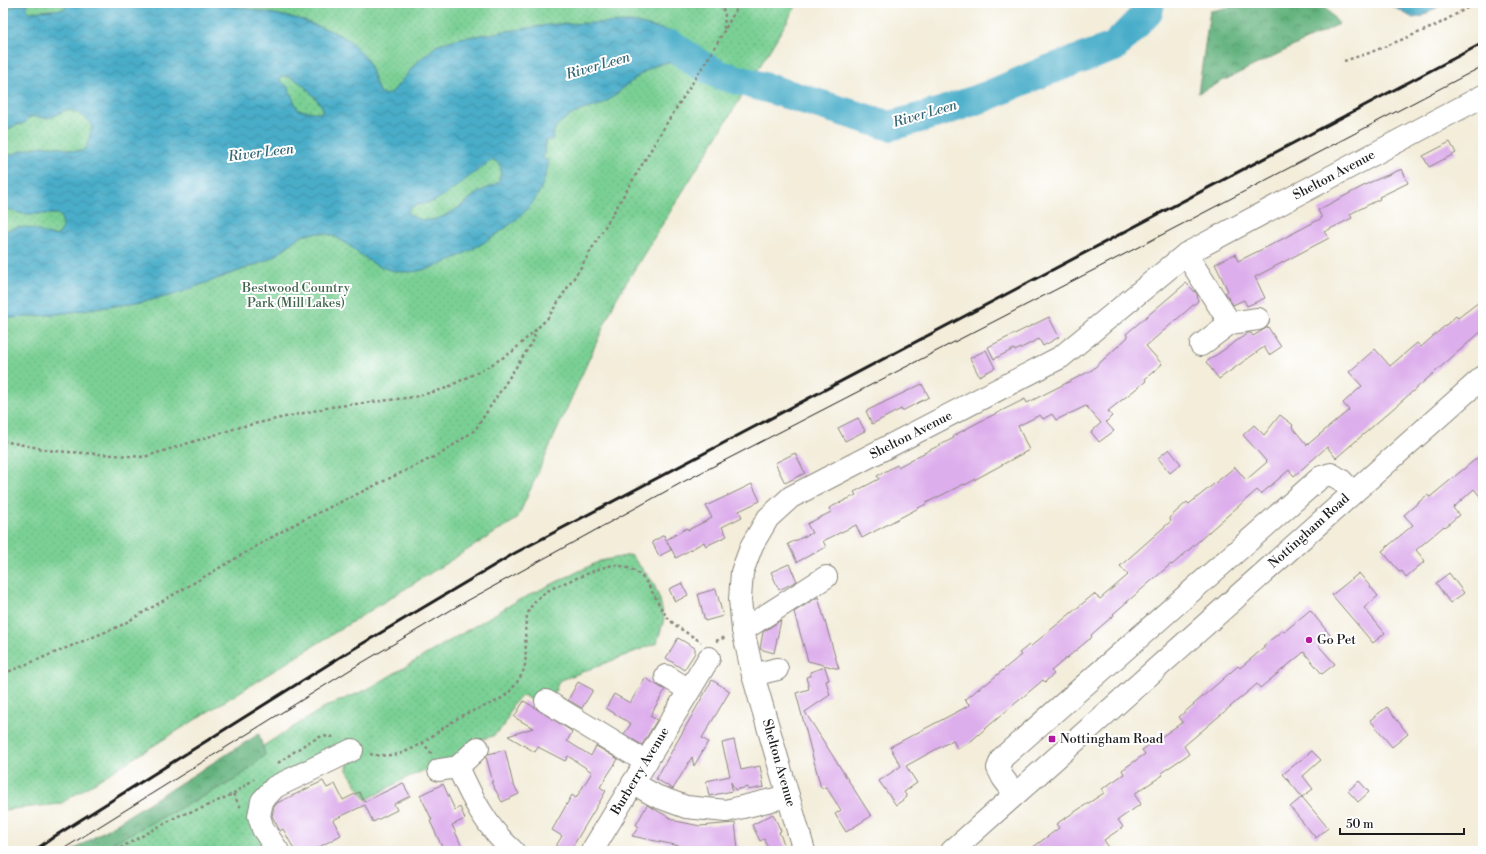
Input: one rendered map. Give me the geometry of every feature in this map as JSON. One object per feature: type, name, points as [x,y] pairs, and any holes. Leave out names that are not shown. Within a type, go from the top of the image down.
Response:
[{"type":"street","name":"Shelton Avenue","points":[[804,851],[753,675],[743,630],[740,599],[742,572],[752,545],[768,518],[791,497],[1061,357],[1186,254],[1483,96]]},
{"type":"street","points":[[1186,254],[1230,323]]},
{"type":"street","points":[[1202,346],[1230,323],[1258,318]]},
{"type":"street","name":"Nottingham Road","points":[[952,851],[1483,377]]},
{"type":"street","name":"Nottingham Road","points":[[1015,794],[1003,778],[998,768],[1002,758],[1321,477],[1331,474],[1341,480],[1353,493]]},
{"type":"street","points":[[743,630],[826,577]]},
{"type":"street","name":"Burberry Avenue","points":[[592,851],[689,690],[709,649]]},
{"type":"street","points":[[753,675],[778,669]]},
{"type":"street","points":[[666,676],[689,690]]},
{"type":"street","points":[[546,701],[646,762]]},
{"type":"street","points":[[278,851],[263,829],[259,816],[262,801],[275,787],[351,746]]},
{"type":"street","points":[[478,748],[448,769],[475,804],[491,828],[513,851]]},
{"type":"street","points":[[633,783],[656,796],[686,807],[726,811],[788,796]]},
{"type":"path","points":[[720,3],[725,14],[724,31]]},
{"type":"path","points":[[3,441],[54,451],[144,457],[240,427],[331,407],[414,397],[444,389],[486,368],[512,352],[547,320],[581,267],[665,126],[708,59],[740,3]]},
{"type":"path","points":[[1344,61],[1369,53],[1435,26],[1476,3]]},
{"type":"path","points":[[3,672],[10,671],[120,626],[291,526],[442,453],[475,430],[533,341],[536,330]]},
{"type":"path","points":[[276,764],[306,743],[322,736],[378,756],[402,753],[468,713],[498,701],[511,690],[524,670],[526,658],[524,632],[527,613],[536,600],[547,591],[595,570],[616,565],[632,570],[643,578],[661,610],[669,620],[709,649],[743,630]]},
{"type":"path","points":[[115,851],[178,816],[202,808],[233,794],[258,777]]},
{"type":"green space","name":"Bestwood Country Park (Mill Lakes)","points":[[3,3],[798,3],[616,299],[517,519],[60,804],[3,810]]},
{"type":"green space","points":[[1251,3],[1322,3],[1339,24],[1198,93],[1210,11]]},
{"type":"green space","points":[[631,555],[653,582],[660,600],[664,619],[657,643],[559,681],[553,696],[535,703],[523,695],[513,704],[504,726],[493,736],[471,742],[447,761],[406,778],[366,800],[347,770],[348,761],[266,786],[270,851],[102,851],[120,839],[237,779],[265,755],[263,746],[327,706],[366,690],[517,601],[600,561]]},
{"type":"green space","points":[[259,734],[265,755],[237,779],[120,839],[102,851],[72,851]]},
{"type":"water","points":[[27,3],[28,12],[65,9],[65,3],[213,3],[299,19],[334,32],[349,40],[367,59],[379,92],[385,95],[392,92],[417,62],[436,46],[442,43],[460,38],[555,24],[632,22],[666,30],[704,51],[693,74],[680,65],[670,63],[660,64],[639,75],[604,103],[579,111],[559,124],[554,131],[552,140],[546,140],[543,159],[549,160],[546,173],[540,190],[530,206],[508,226],[494,236],[462,255],[431,268],[406,272],[387,269],[367,260],[341,240],[321,233],[309,234],[296,239],[278,254],[266,261],[164,297],[59,314],[3,318],[3,232],[10,229],[26,227],[50,235],[55,235],[59,234],[61,231],[62,220],[57,214],[23,214],[3,208],[3,155],[5,156],[45,146],[55,146],[74,151],[81,151],[86,148],[92,128],[90,122],[86,118],[71,110],[67,110],[53,117],[29,118],[25,123],[14,126],[3,133],[3,9]],"holes":[[[285,76],[297,80],[307,88],[323,108],[321,113],[298,110],[288,87],[280,80],[281,77]],[[493,160],[501,167],[498,182],[484,189],[453,211],[430,220],[422,220],[414,217],[407,211],[413,206],[432,202],[445,195]]]},
{"type":"water","points":[[1387,3],[1444,3],[1423,16],[1413,18]]},
{"type":"building","points":[[1450,142],[1456,153],[1429,167],[1423,156]]},
{"type":"building","points":[[1402,169],[1408,183],[1379,197],[1380,199],[1350,214],[1352,218],[1324,232],[1329,238],[1255,277],[1265,298],[1247,306],[1244,300],[1233,305],[1225,293],[1228,291],[1215,264],[1235,254],[1238,261],[1271,245],[1322,218],[1318,210],[1371,182]]},
{"type":"building","points":[[1186,283],[1197,294],[1198,301],[1146,346],[1162,364],[1145,379],[1146,381],[1108,411],[1112,416],[1106,422],[1114,431],[1099,442],[1091,432],[1101,423],[1086,406],[1056,420],[1052,414],[1043,419],[1040,415],[1018,426],[1029,450],[862,538],[856,525],[823,541],[826,547],[797,562],[788,544],[812,533],[807,524],[831,512],[829,508],[856,495],[854,492],[879,479],[877,476],[897,465],[898,467],[954,438],[953,436],[979,422],[1025,399],[1027,403],[1092,370],[1128,337],[1126,334]]},
{"type":"building","points":[[1483,299],[1483,330],[1364,434],[1336,458],[1327,447],[1294,476],[1289,470],[1261,494],[1257,490],[1172,565],[1171,564],[1113,614],[1114,615],[1091,635],[1092,637],[1051,671],[1054,674],[1045,682],[1043,680],[972,741],[957,749],[953,740],[906,766],[917,783],[904,792],[907,797],[896,805],[879,781],[901,766],[890,747],[970,705],[965,700],[1021,655],[1019,653],[1029,645],[1030,647],[1094,594],[1100,599],[1128,575],[1120,566],[1171,521],[1169,518],[1187,502],[1189,504],[1235,467],[1246,480],[1267,462],[1243,435],[1254,425],[1264,435],[1280,415],[1293,425],[1292,427],[1307,445],[1349,410],[1343,403],[1362,386],[1349,372],[1375,349],[1390,366],[1417,343],[1421,347],[1456,316],[1458,318]]},
{"type":"building","points":[[1049,317],[1059,337],[1043,346],[1039,339],[1015,351],[1014,349],[994,359],[988,347]]},
{"type":"building","points":[[1268,327],[1281,347],[1269,355],[1264,347],[1219,379],[1206,362],[1248,333],[1251,333],[1253,336]]},
{"type":"building","points":[[986,350],[995,368],[979,376],[970,358]]},
{"type":"building","points":[[922,384],[929,397],[872,424],[866,411]]},
{"type":"building","points":[[858,418],[865,431],[845,441],[838,428]]},
{"type":"building","points":[[1169,449],[1181,464],[1170,473],[1158,458]]},
{"type":"building","points":[[795,453],[805,473],[785,483],[775,463]]},
{"type":"building","points":[[1483,453],[1483,500],[1474,489],[1453,508],[1459,515],[1416,550],[1425,561],[1406,577],[1382,551],[1413,525],[1404,515],[1427,495],[1430,497]]},
{"type":"building","points":[[752,484],[760,501],[739,511],[742,517],[722,527],[727,536],[706,546],[704,542],[676,558],[667,541],[671,550],[659,556],[652,542],[664,535],[666,540],[687,528],[688,530],[712,518],[706,506]]},
{"type":"building","points":[[789,564],[797,581],[779,590],[771,572]]},
{"type":"building","points":[[1359,573],[1378,596],[1364,608],[1385,633],[1373,643],[1332,595]]},
{"type":"building","points":[[1449,573],[1464,593],[1450,603],[1436,583]]},
{"type":"building","points":[[682,583],[688,595],[675,602],[669,589]]},
{"type":"building","points":[[716,589],[723,616],[705,621],[698,594]]},
{"type":"building","points":[[818,597],[839,669],[808,661],[794,612]]},
{"type":"building","points":[[1310,610],[1330,635],[1318,645],[1335,664],[1322,674],[1304,652],[1260,688],[1257,684],[1184,746],[1189,754],[1161,773],[1163,775],[1134,794],[1141,804],[1118,820],[1123,827],[1104,840],[1108,846],[1101,851],[1028,851],[1059,828],[1056,824],[1104,793],[1102,789],[1124,774],[1122,770],[1145,754],[1142,750],[1183,722],[1179,717],[1238,666],[1240,668],[1265,647],[1263,646],[1283,630],[1284,632]]},
{"type":"building","points":[[781,620],[774,653],[760,649],[763,632]]},
{"type":"building","points":[[678,638],[695,648],[695,653],[684,670],[666,658]]},
{"type":"building","points":[[825,667],[829,680],[826,681],[830,695],[805,712],[871,816],[846,832],[835,814],[841,810],[826,787],[821,788],[796,693],[809,689],[806,677],[811,676],[810,672]]},
{"type":"building","points":[[645,678],[665,690],[650,716],[657,720],[642,745],[624,734],[631,724],[606,708],[614,694],[630,703]]},
{"type":"building","points":[[712,680],[730,691],[702,738],[708,742],[694,766],[692,757],[673,789],[656,779]]},
{"type":"building","points":[[578,682],[593,690],[582,708],[568,700]]},
{"type":"building","points":[[524,701],[570,730],[572,732],[567,741],[591,756],[596,746],[618,759],[600,787],[606,791],[570,851],[553,851],[562,836],[552,830],[572,795],[576,798],[592,772],[568,756],[565,761],[538,747],[535,752],[508,736],[533,728],[514,717]]},
{"type":"building","points":[[1387,707],[1408,734],[1392,747],[1370,720]]},
{"type":"building","points":[[734,740],[741,770],[760,766],[764,787],[748,790],[748,787],[735,790],[731,782],[732,791],[709,796],[706,781],[730,776],[722,743]]},
{"type":"building","points":[[505,750],[513,784],[519,794],[502,802],[491,782],[493,782],[486,757],[488,754]]},
{"type":"building","points":[[1312,751],[1321,760],[1303,776],[1313,789],[1302,797],[1283,774]]},
{"type":"building","points":[[323,781],[327,788],[335,784],[343,800],[359,792],[364,802],[403,783],[410,796],[394,804],[397,810],[373,822],[365,805],[333,820],[341,835],[312,851],[295,851],[283,829],[280,831],[272,816],[274,807],[277,803]]},
{"type":"building","points":[[1359,781],[1369,792],[1358,802],[1348,791]]},
{"type":"building","points":[[443,784],[455,810],[460,807],[465,819],[452,825],[464,851],[444,851],[420,795]]},
{"type":"building","points":[[1302,797],[1328,828],[1316,838],[1290,807]]},
{"type":"building","points":[[647,805],[676,821],[700,826],[735,823],[738,849],[699,850],[632,836],[639,827],[636,825]]},
{"type":"building","points":[[773,814],[781,831],[779,832],[787,851],[769,851],[764,839],[760,841],[752,825]]},
{"type":"waterway","name":"River Leen","points":[[664,47],[672,45],[699,64],[720,75],[890,126],[941,112],[987,96],[1043,72],[1114,47],[1148,12],[1150,3]]},
{"type":"tram line","points":[[60,851],[353,668],[456,607],[681,483],[1150,241],[1483,66]]},
{"type":"railway","points":[[34,851],[55,836],[345,654],[515,553],[1483,43]]},
{"type":"place","name":"Go Pet","points":[[1309,640]]},
{"type":"place","name":"Nottingham Road","points":[[1052,739]]}]
